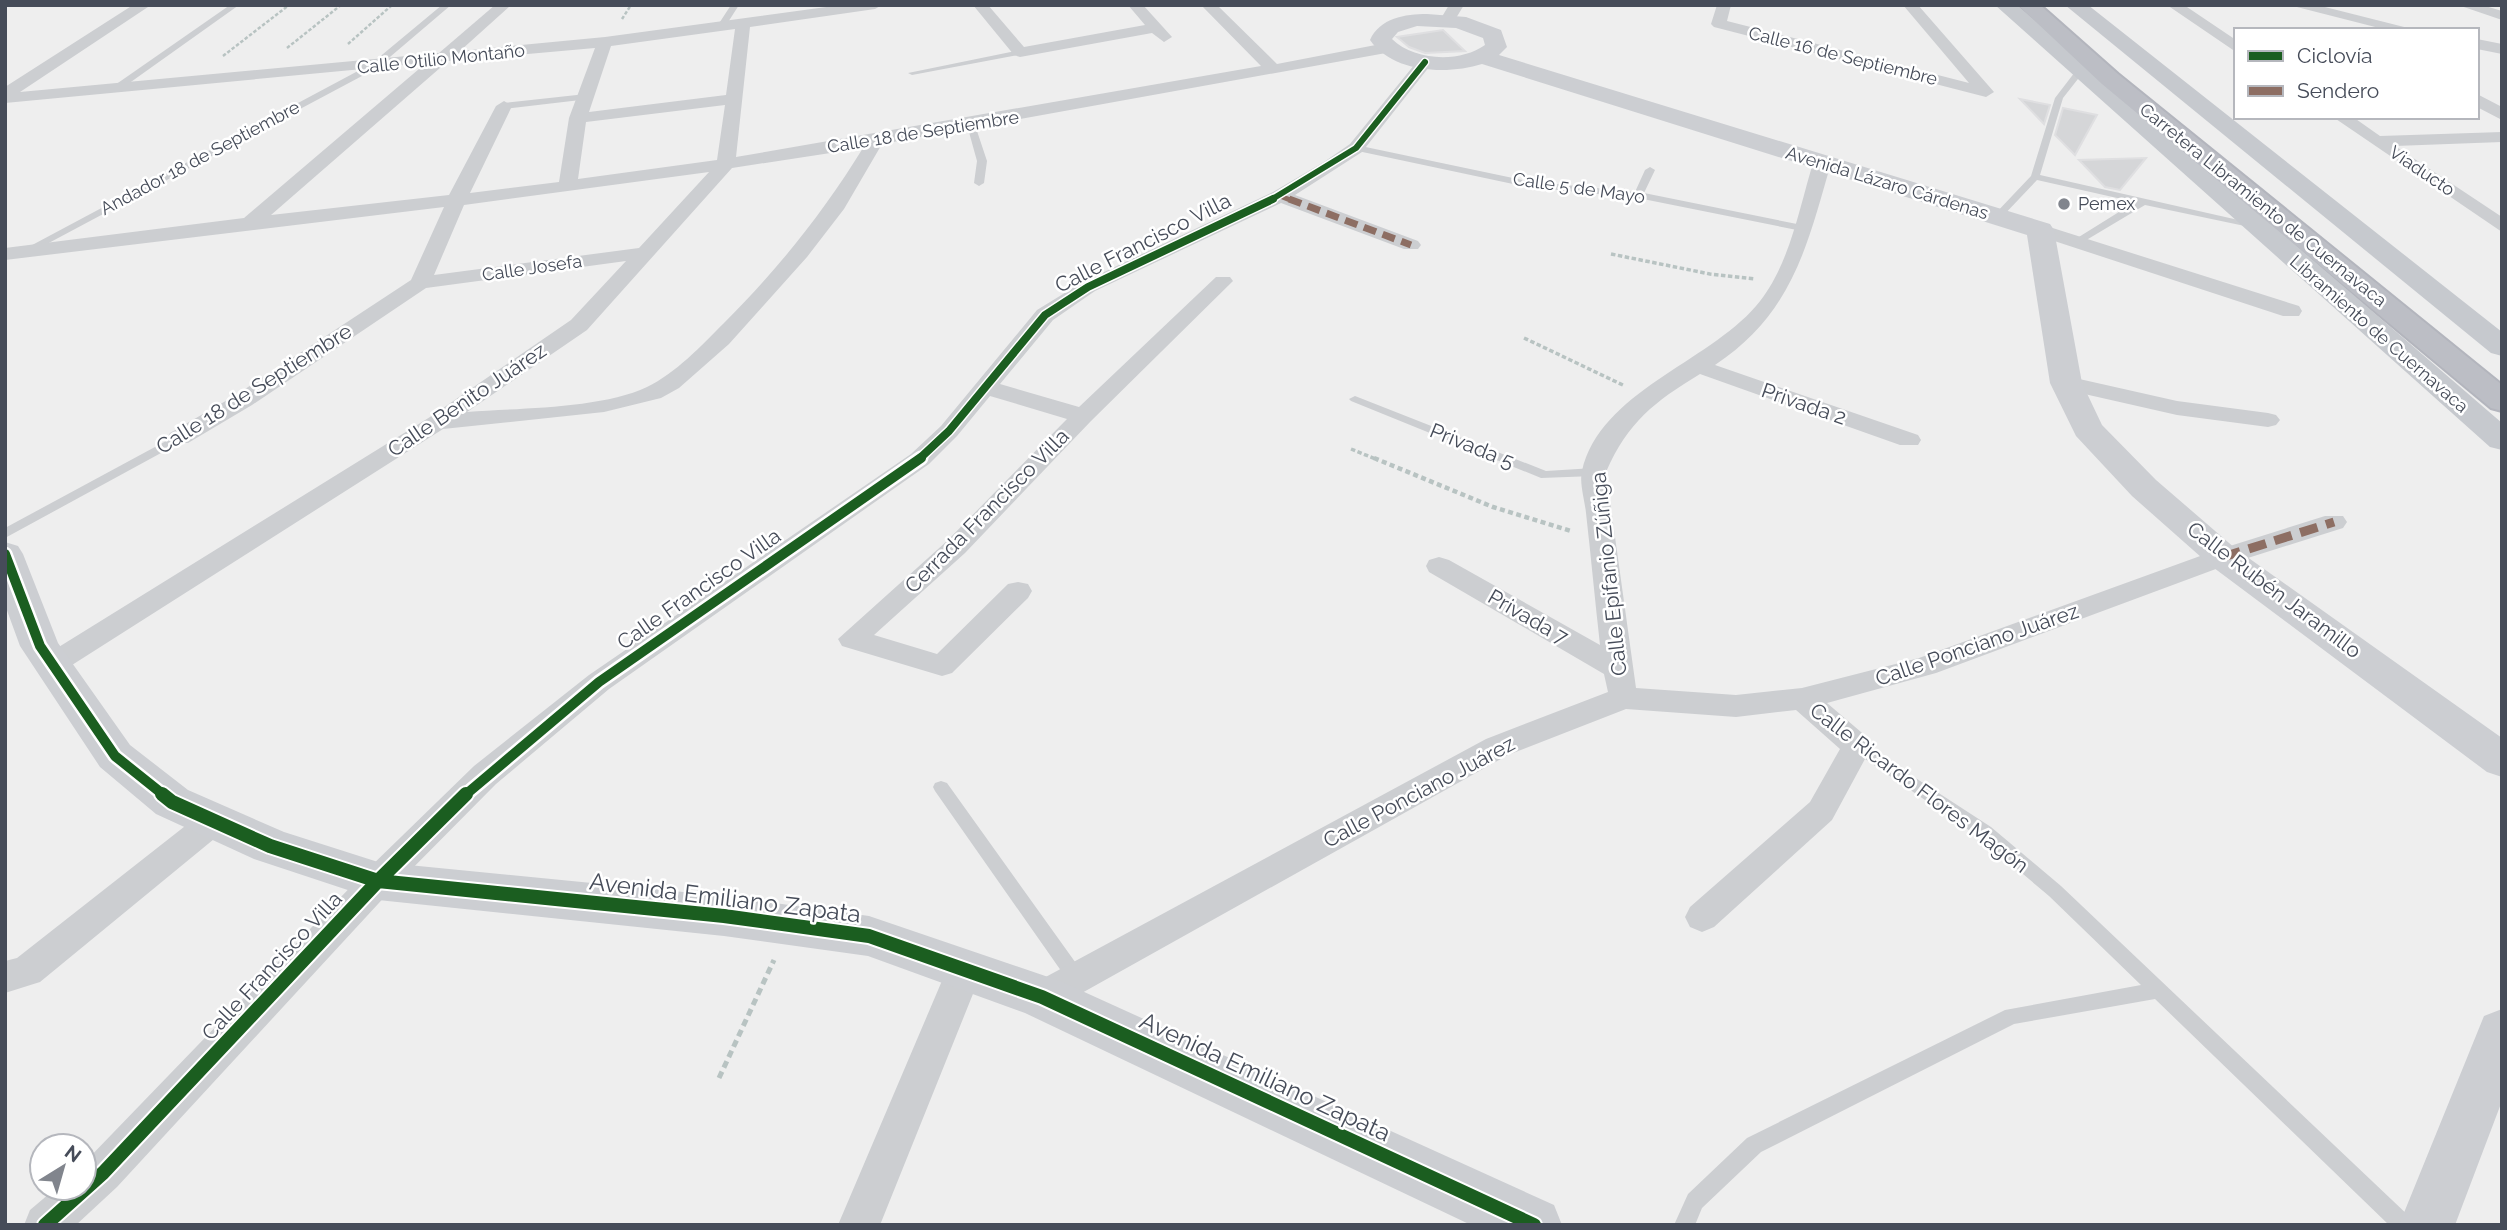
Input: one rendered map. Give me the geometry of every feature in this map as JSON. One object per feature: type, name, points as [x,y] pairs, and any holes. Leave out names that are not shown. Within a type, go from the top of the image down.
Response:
[{"type":"highway","name":"Carretera Libramiento de Cuernavaca","points":[[2028,5],[2110,79],[2502,401]]},
{"type":"highway","name":"Carretera Libramiento de Cuernavaca","points":[[2059,5],[2502,368]]},
{"type":"main road","name":"Libramiento de Cuernavaca","points":[[2005,5],[2502,440]]},
{"type":"main road","points":[[2075,5],[2502,346]]},
{"type":"street","points":[[5,96],[144,5]]},
{"type":"street","points":[[248,224],[444,59],[503,5]]},
{"type":"street","name":"Calle Otilio Montaño","points":[[5,96],[444,59],[720,28],[875,5]]},
{"type":"street","points":[[980,5],[1020,52],[1161,32],[1135,5]]},
{"type":"street","points":[[1208,5],[1273,69]]},
{"type":"street","name":"Calle 16 de Septiembre","points":[[1724,5],[1720,24],[1986,92],[1910,5]]},
{"type":"street","points":[[2174,5],[2234,46]]},
{"type":"street","points":[[2296,5],[2400,28]]},
{"type":"street","points":[[2330,5],[2362,20]]},
{"type":"street","points":[[2465,5],[2502,16]]},
{"type":"street","points":[[1381,11],[1404,23]]},
{"type":"street","points":[[1452,13],[1493,35],[1496,47],[1483,57],[1456,62],[1425,62],[1402,56],[1386,48],[1381,40],[1383,33],[1404,23],[1452,13]]},
{"type":"street","points":[[726,164],[743,25]]},
{"type":"street","points":[[567,187],[578,118],[605,42]]},
{"type":"street","points":[[2479,44],[2502,49]]},
{"type":"street","name":"Calle 18 de Septiembre","points":[[5,254],[567,187],[726,164],[971,125],[1386,48]]},
{"type":"street","name":"Avenida Lázaro Cárdenas","points":[[1483,57],[2291,311]]},
{"type":"street","name":"Calle Francisco Villa","points":[[46,1225],[103,1173],[378,881],[485,775],[599,682],[919,459],[949,431],[1045,315],[1088,287],[1280,196],[1356,148],[1425,62]]},
{"type":"street","points":[[578,118],[735,99]]},
{"type":"street","points":[[2479,100],[2502,115]]},
{"type":"street","points":[[420,283],[457,199],[504,106]]},
{"type":"street","name":"Viaducto","points":[[2344,119],[2502,226]]},
{"type":"street","points":[[2377,141],[2502,137]]},
{"type":"street","points":[[438,422],[624,402],[656,392],[684,375],[757,300],[833,211],[876,140]]},
{"type":"street","name":"Calle Epifanio Zúñiga","points":[[1620,683],[1594,472],[1601,448],[1619,421],[1648,397],[1700,367],[1767,307],[1802,228],[1822,163]]},
{"type":"street","name":"Calle Benito Juárez","points":[[51,664],[438,422],[579,325],[726,164]]},
{"type":"street","points":[[1280,196],[1411,245]]},
{"type":"street","name":"Calle Rubén Jaramillo","points":[[2040,230],[2066,383],[2088,429],[2144,488],[2223,557],[2502,761]]},
{"type":"street","name":"Calle Josefa","points":[[420,283],[643,253]]},
{"type":"street","name":"Cerrada Francisco Villa","points":[[1018,591],[942,666],[852,639],[956,547],[1083,415],[1223,281]]},
{"type":"street","name":"Calle 18 de Septiembre","points":[[179,438],[244,400],[420,283]]},
{"type":"street","name":"Privada 2","points":[[1700,367],[1909,440]]},
{"type":"street","points":[[2066,383],[2177,408],[2268,420]]},
{"type":"street","name":"Cerrada Francisco Villa","points":[[984,387],[1083,415]]},
{"type":"street","name":"Calle Ponciano Juárez","points":[[1059,988],[1497,747],[1620,683],[1736,706],[1802,699],[1926,666],[2223,557],[2334,522]]},
{"type":"street","name":"Avenida Emiliano Zapata","points":[[5,554],[40,646],[115,756],[172,802],[270,846],[378,881],[790,925],[869,936],[965,969],[1059,988],[1534,1225]]},
{"type":"street","name":"Privada 7","points":[[1439,566],[1620,683]]},
{"type":"street","name":"Calle Ricardo Flores Magón","points":[[1802,699],[1857,746]]},
{"type":"street","points":[[1702,917],[1821,811],[1857,746]]},
{"type":"street","points":[[5,977],[27,971],[214,821]]},
{"type":"street","points":[[859,1225],[965,969]]},
{"type":"street","points":[[2427,1225],[2502,1032]]},
{"type":"lane","points":[[118,87],[235,5]]},
{"type":"lane","name":"Andador 18 de Septiembre","points":[[26,251],[374,66],[447,5]]},
{"type":"lane","points":[[720,28],[735,5]]},
{"type":"lane","points":[[912,73],[1020,52]]},
{"type":"lane","points":[[1997,217],[2035,177],[2059,98],[2081,70]]},
{"type":"lane","points":[[504,106],[586,97]]},
{"type":"lane","points":[[971,125],[982,161],[979,183]]},
{"type":"lane","name":"Calle 5 de Mayo","points":[[1356,148],[1527,184],[1638,195],[1802,228]]},
{"type":"lane","points":[[1638,195],[1650,170]]},
{"type":"lane","points":[[2035,177],[2257,228]]},
{"type":"lane","points":[[2078,242],[2144,201]]},
{"type":"lane","name":"Privada 5","points":[[1355,399],[1545,475],[1594,472]]},
{"type":"lane","name":"Calle 18 de Septiembre","points":[[5,534],[179,438]]},
{"type":"lane","name":"Calle Ricardo Flores Magón","points":[[1857,746],[1984,832],[2161,990],[2404,1225]]},
{"type":"lane","points":[[940,787],[1059,988]]},
{"type":"lane","points":[[1684,1225],[1696,1201],[1755,1144],[2011,1016],[2161,990]]},
{"type":"path","points":[[192,80],[289,5]]},
{"type":"path","points":[[254,74],[341,5]]},
{"type":"path","points":[[317,70],[392,5]]},
{"type":"path","points":[[1611,254],[1710,275],[1780,282]]},
{"type":"path","points":[[1524,338],[1648,397]]},
{"type":"path","points":[[1351,449],[1493,507],[1568,531],[1603,531]]},
{"type":"path","points":[[719,1078],[790,925]]},
{"type":"building","points":[[1443,30],[1465,51],[1425,53],[1409,47],[1397,37]]},
{"type":"building","points":[[2020,99],[2050,105],[2044,124]]},
{"type":"building","points":[[2063,108],[2097,115],[2075,155],[2055,135]]},
{"type":"building","points":[[2146,158],[2120,190],[2105,187],[2079,160]]},
{"type":"marked path","points":[[1280,196],[1411,245]]},
{"type":"marked path","points":[[2223,557],[2334,522]]},
{"type":"cycle path","points":[[45,1225],[103,1173],[378,881],[485,775],[599,682],[920,459],[949,431],[1045,315],[1088,287],[1280,196],[1330,166],[1356,148],[1425,62]]},
{"type":"cycle path","points":[[5,554],[40,646],[115,756],[172,802],[270,846],[378,881],[724,916],[869,936],[1042,997],[1534,1225]]},
{"type":"place","name":"Pemex","points":[[2064,204]]}]
